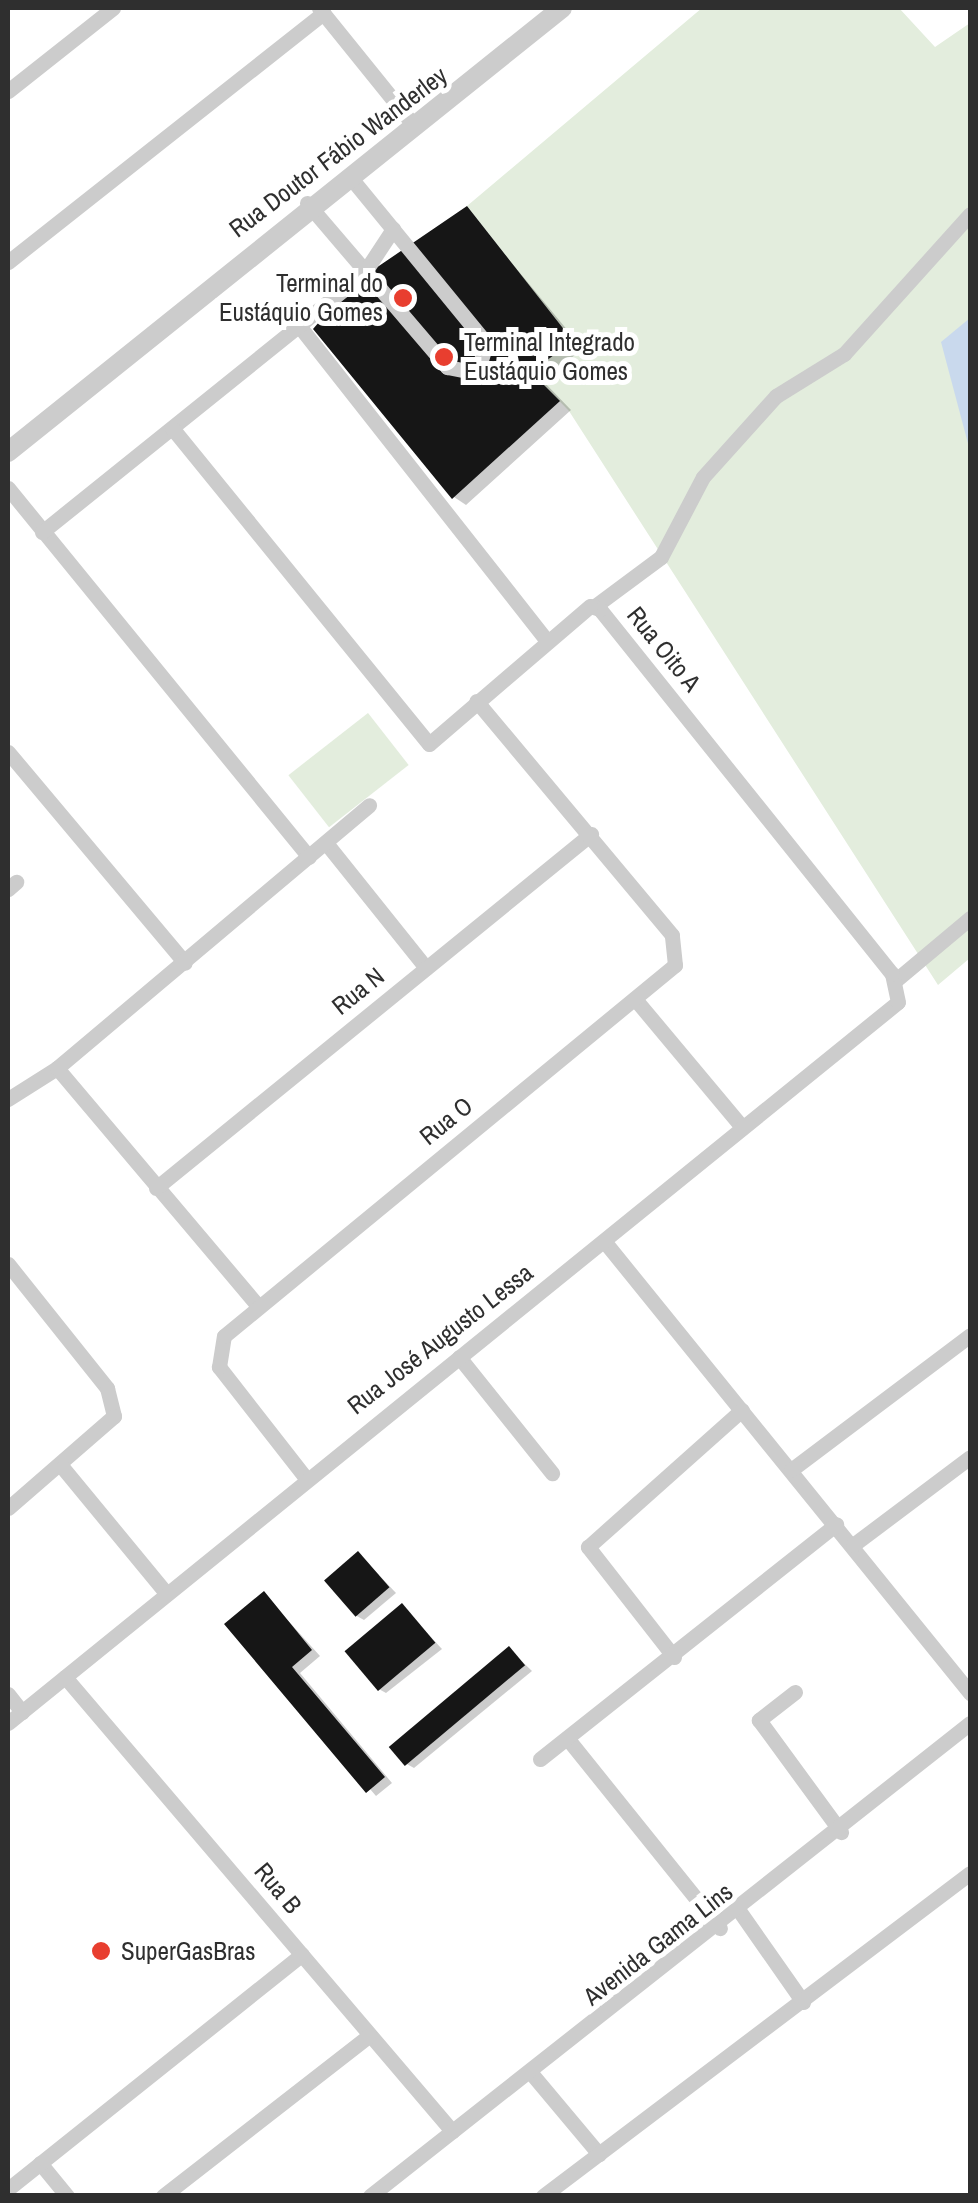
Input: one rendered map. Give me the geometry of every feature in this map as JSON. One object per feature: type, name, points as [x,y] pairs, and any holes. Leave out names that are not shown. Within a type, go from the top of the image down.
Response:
[{"type":"street","points":[[8,91],[113,8]]},
{"type":"street","name":"Rua Doutor Fábio Wanderley","points":[[8,452],[307,203],[352,178],[562,8]]},
{"type":"street","points":[[8,262],[321,10],[416,127]]},
{"type":"street","points":[[307,203],[453,373],[484,368],[486,343],[352,178]]},
{"type":"street","points":[[595,606],[660,557],[703,476],[776,396],[844,354],[970,214]]},
{"type":"street","points":[[42,532],[364,273],[393,229]]},
{"type":"street","points":[[300,328],[547,642]]},
{"type":"street","name":"Rua Oito A","points":[[172,428],[429,744],[476,701],[595,606],[897,987]]},
{"type":"street","points":[[8,488],[309,856]]},
{"type":"street","points":[[476,701],[591,834]]},
{"type":"street","points":[[8,752],[185,963]]},
{"type":"street","points":[[8,1100],[57,1068],[369,804]]},
{"type":"street","name":"Rua O","points":[[305,1477],[219,1367],[224,1336],[676,965],[672,935],[591,834]]},
{"type":"street","name":"Rua N","points":[[156,1188],[591,834]]},
{"type":"street","points":[[326,843],[426,968]]},
{"type":"street","name":"Rua José Augusto Lessa","points":[[8,1724],[305,1477],[742,1127],[876,1028],[897,987],[970,918]]},
{"type":"street","points":[[635,999],[742,1127]]},
{"type":"street","points":[[57,1068],[258,1306]]},
{"type":"street","points":[[604,1241],[970,1694]]},
{"type":"street","points":[[8,1266],[107,1388],[114,1416],[102,1434],[8,1508]]},
{"type":"street","points":[[790,1470],[970,1335]]},
{"type":"street","points":[[459,1356],[552,1473]]},
{"type":"street","points":[[674,1657],[588,1546],[742,1410]]},
{"type":"street","points":[[853,1545],[970,1457]]},
{"type":"street","points":[[62,1468],[166,1594]]},
{"type":"street","points":[[540,1759],[674,1657],[836,1524]]},
{"type":"street","name":"Rua B","points":[[66,1677],[452,2131]]},
{"type":"street","points":[[795,1692],[759,1720],[841,1832]]},
{"type":"street","points":[[8,1694],[22,1712]]},
{"type":"street","name":"Avenida Gama Lins","points":[[370,2196],[720,1928],[970,1723]]},
{"type":"street","points":[[567,1738],[720,1928]]},
{"type":"street","points":[[543,2196],[970,1873]]},
{"type":"street","points":[[740,1912],[803,2002]]},
{"type":"street","points":[[8,2190],[302,1954]]},
{"type":"street","points":[[164,2196],[370,2035]]},
{"type":"street","points":[[531,2073],[599,2154]]},
{"type":"street","points":[[40,2163],[67,2196]]},
{"type":"green space","points":[[702,8],[899,8],[935,47],[970,23],[970,958],[938,985],[569,411],[531,372],[572,341],[467,206]]},
{"type":"green space","points":[[368,713],[409,765],[329,827],[288,775]]},
{"type":"water","points":[[970,318],[970,451],[941,342]]},
{"type":"building","name":"Terminal Integrado Eustáquio Gomes","points":[[467,206],[573,341],[531,372],[560,401],[452,499],[313,329],[351,285]]},
{"type":"building","points":[[358,1551],[389,1587],[356,1617],[324,1581]]},
{"type":"building","points":[[264,1591],[312,1650],[292,1667],[385,1777],[366,1793],[224,1624]]},
{"type":"building","points":[[402,1603],[435,1643],[378,1691],[345,1651]]},
{"type":"building","points":[[509,1646],[525,1665],[405,1766],[389,1747]]},
{"type":"place","name":"Terminal do Eustáquio Gomes","points":[[403,298]]},
{"type":"place","name":"Terminal Integrado Eustáquio Gomes","points":[[444,357]]},
{"type":"place","name":"SuperGasBras","points":[[101,1951]]}]
